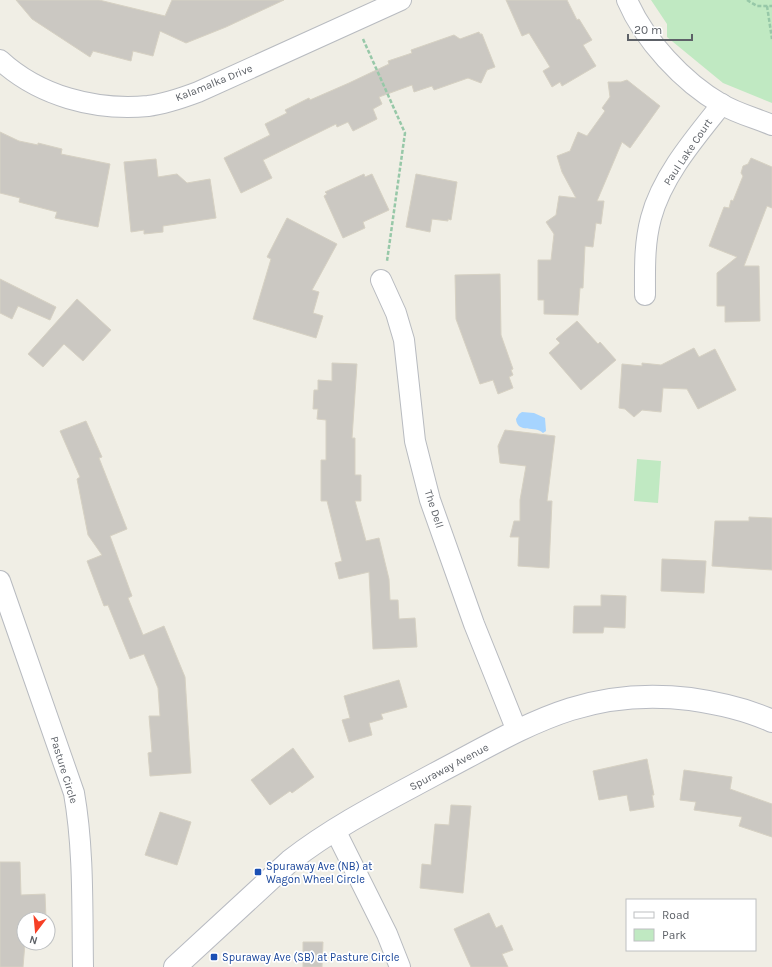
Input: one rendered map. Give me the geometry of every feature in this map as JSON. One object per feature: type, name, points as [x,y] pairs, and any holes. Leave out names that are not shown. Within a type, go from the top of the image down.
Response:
[{"type":"street","name":"Kalamalka Drive","points":[[0,60],[17,74],[33,84],[55,94],[74,100],[108,107],[149,106],[168,102],[198,92],[401,0]]},
{"type":"street","points":[[626,0],[640,26],[673,65],[704,94],[722,104],[772,125]]},
{"type":"street","name":"Paul Lake Court","points":[[645,295],[646,243],[655,206],[680,160],[722,104]]},
{"type":"street","name":"The Dell","points":[[381,280],[396,313],[404,340],[415,442],[430,500],[474,624],[518,730]]},
{"type":"street","name":"Pasture Circle","points":[[0,580],[74,793],[79,822],[81,853],[83,967]]},
{"type":"street","name":"Spuraway Avenue","points":[[175,967],[290,861],[354,817],[518,730],[573,707],[633,697],[675,698],[720,704],[772,721]]},
{"type":"street","points":[[335,830],[387,934],[400,967]]},
{"type":"path","points":[[747,0],[757,6],[772,6]]},
{"type":"path","points":[[767,6],[772,39]]},
{"type":"path","points":[[368,52],[405,133],[389,254],[381,280]]},
{"type":"green space","points":[[651,0],[772,0],[772,103],[723,83],[667,37],[667,24]]},
{"type":"green space","points":[[637,459],[661,461],[658,503],[634,501]]},
{"type":"water","points":[[522,412],[534,413],[545,418],[546,431],[543,433],[536,430],[523,428],[517,424],[516,419]]},
{"type":"building","points":[[16,0],[99,0],[165,16],[172,0],[284,0],[226,27],[186,43],[160,31],[153,56],[133,51],[131,61],[93,51],[90,57],[32,19]]},
{"type":"building","points":[[506,0],[567,0],[577,20],[579,19],[592,40],[583,45],[596,66],[562,86],[560,82],[552,87],[543,71],[550,67],[529,33],[522,36]]},
{"type":"building","points":[[479,32],[482,34],[495,67],[487,70],[481,83],[468,78],[434,90],[432,86],[414,92],[412,85],[379,97],[382,104],[373,109],[377,119],[353,131],[348,122],[337,127],[336,124],[263,160],[272,178],[241,193],[224,158],[270,135],[265,124],[287,113],[285,110],[309,98],[310,100],[389,64],[388,61],[412,53],[411,50],[454,35],[460,39]]},
{"type":"building","points":[[627,80],[660,106],[630,148],[622,142],[597,201],[604,201],[601,224],[596,223],[593,247],[585,246],[583,288],[580,288],[578,315],[544,314],[544,300],[538,300],[538,260],[551,260],[554,234],[546,222],[556,215],[559,196],[576,198],[562,172],[557,156],[570,151],[578,132],[587,136],[605,111],[602,108],[610,97],[608,82],[621,82]]},
{"type":"building","points":[[0,132],[19,141],[38,145],[38,143],[62,149],[61,154],[110,164],[98,227],[55,218],[57,212],[19,202],[20,198],[0,193]]},
{"type":"building","points":[[751,158],[772,167],[772,208],[767,206],[744,266],[759,266],[760,321],[725,322],[725,306],[717,306],[717,273],[737,257],[709,246],[724,207],[729,208],[731,200],[733,201],[743,176],[741,173],[743,166],[748,164]]},
{"type":"building","points":[[156,159],[158,177],[177,174],[187,183],[210,179],[216,218],[163,226],[163,232],[144,234],[144,230],[131,232],[124,162]]},
{"type":"building","points":[[364,174],[365,177],[372,174],[389,210],[363,222],[365,228],[343,238],[324,196],[327,194],[325,192]]},
{"type":"building","points":[[416,174],[457,182],[451,220],[432,219],[430,232],[406,227]]},
{"type":"building","points":[[287,218],[337,244],[312,290],[319,292],[313,313],[323,316],[316,338],[253,319],[271,259],[267,257]]},
{"type":"building","points":[[500,274],[501,335],[513,369],[511,370],[513,375],[509,377],[513,388],[498,394],[493,380],[480,384],[456,319],[455,275]]},
{"type":"building","points":[[0,279],[56,307],[50,320],[18,306],[12,319],[0,313]]},
{"type":"building","points":[[77,299],[111,330],[83,361],[64,344],[43,367],[28,354]]},
{"type":"building","points":[[577,321],[598,344],[600,342],[616,360],[581,390],[549,353],[560,343],[556,339]]},
{"type":"building","points":[[694,348],[699,357],[715,349],[736,390],[698,409],[687,389],[663,388],[661,412],[642,410],[634,417],[625,409],[619,408],[622,364],[642,366],[642,363],[661,365]]},
{"type":"building","points":[[332,363],[357,364],[352,438],[355,438],[355,475],[361,475],[361,501],[355,501],[366,541],[379,538],[389,579],[390,600],[398,600],[399,619],[415,618],[417,647],[373,649],[369,572],[339,579],[335,563],[342,561],[327,501],[321,501],[321,460],[326,460],[326,420],[317,419],[318,409],[313,409],[314,390],[318,390],[318,380],[332,381]]},
{"type":"building","points":[[86,421],[102,457],[99,458],[127,529],[110,536],[132,596],[128,598],[143,635],[164,626],[185,677],[191,773],[150,776],[148,753],[152,752],[149,716],[160,716],[158,688],[144,654],[130,659],[108,605],[104,606],[87,561],[102,555],[88,535],[77,479],[80,477],[60,431]]},
{"type":"building","points":[[505,430],[555,436],[547,501],[552,501],[549,568],[518,566],[519,537],[510,537],[514,521],[520,521],[520,500],[526,466],[500,463],[498,446]]},
{"type":"building","points":[[749,517],[772,518],[772,570],[712,566],[715,521],[749,521]]},
{"type":"building","points":[[662,559],[706,561],[704,593],[661,591]]},
{"type":"building","points":[[601,595],[626,596],[625,628],[604,627],[603,633],[573,633],[574,606],[601,606]]},
{"type":"building","points":[[399,680],[407,707],[381,714],[383,719],[369,723],[372,735],[349,742],[342,720],[350,718],[344,696]]},
{"type":"building","points":[[293,748],[314,777],[292,793],[290,791],[270,805],[251,780]]},
{"type":"building","points":[[647,759],[654,795],[652,795],[654,807],[630,811],[627,795],[599,800],[593,771]]},
{"type":"building","points":[[684,770],[732,777],[730,789],[772,804],[772,837],[739,826],[742,817],[694,810],[696,802],[680,800]]},
{"type":"building","points":[[451,805],[471,806],[463,893],[420,888],[422,864],[431,865],[435,824],[449,825]]},
{"type":"building","points":[[160,812],[191,822],[177,865],[145,855]]},
{"type":"building","points":[[0,862],[20,862],[21,895],[45,894],[46,911],[16,911],[16,951],[24,951],[23,967],[0,967]]},
{"type":"building","points":[[489,913],[496,928],[502,925],[513,950],[502,954],[508,967],[471,967],[454,929]]},
{"type":"building","points":[[303,942],[323,942],[322,967],[303,967]]},
{"type":"place","name":"Spuraway Ave (NB) at Wagon Wheel Circle","points":[[258,872]]},
{"type":"place","name":"Spuraway Ave (SB) at Pasture Circle","points":[[214,957]]}]
